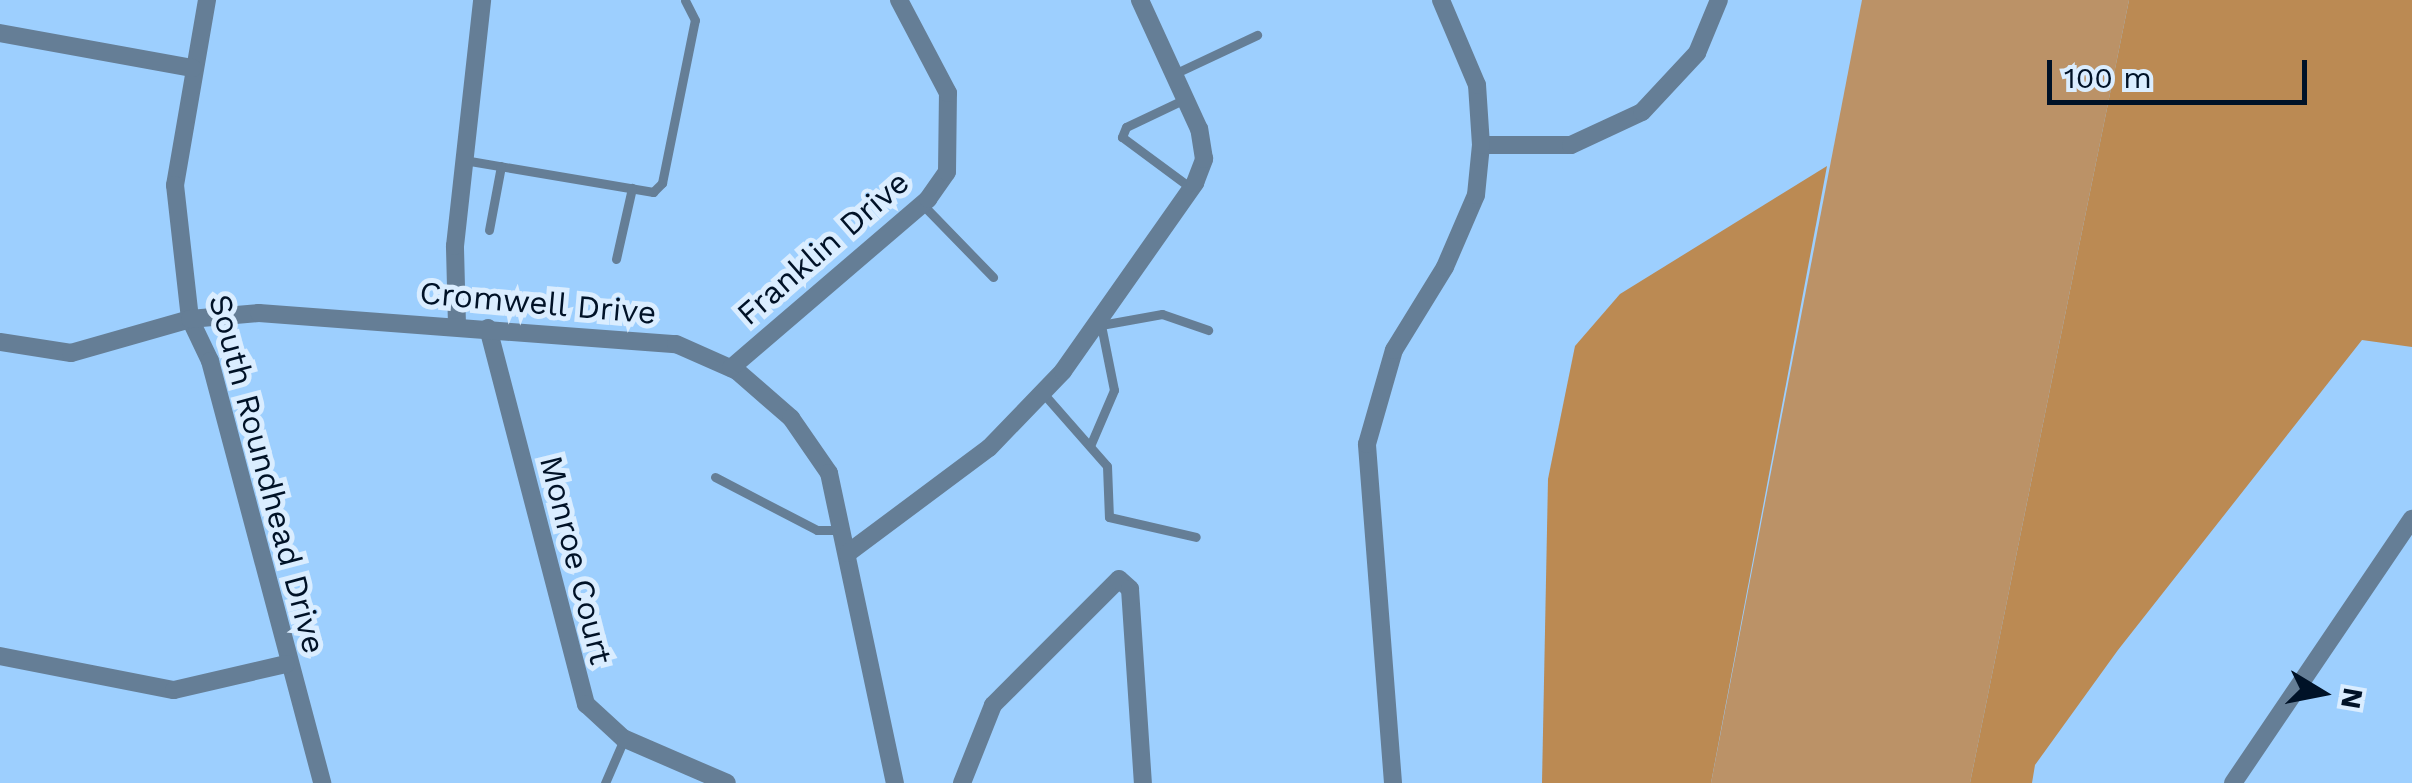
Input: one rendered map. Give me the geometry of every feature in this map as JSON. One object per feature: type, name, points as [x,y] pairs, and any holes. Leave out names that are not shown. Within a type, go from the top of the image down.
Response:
[{"type":"street","name":"South Roundhead Drive","points":[[207,0],[174,185],[190,318],[210,361],[286,664],[322,783]]},
{"type":"street","points":[[457,325],[454,246],[482,0]]},
{"type":"street","name":"Franklin Drive","points":[[731,368],[922,204],[947,172],[953,125],[948,93],[900,0]]},
{"type":"street","points":[[848,553],[989,448],[1042,392],[1101,325],[1192,188],[1204,159],[1185,98],[1140,0]]},
{"type":"street","points":[[1393,783],[1367,444],[1394,350],[1445,267],[1476,195],[1482,145],[1478,85],[1441,0]]},
{"type":"street","points":[[1482,145],[1570,145],[1642,112],[1697,53],[1719,0]]},
{"type":"street","points":[[0,33],[193,68]]},
{"type":"street","name":"Cromwell Drive","points":[[0,342],[71,353],[190,318],[259,313],[676,344],[731,368],[791,418],[829,472],[894,783]]},
{"type":"street","name":"Monroe Court","points":[[488,328],[576,684],[586,704],[624,738],[727,783]]},
{"type":"street","points":[[2232,783],[2412,519]]},
{"type":"street","points":[[962,783],[992,705],[1119,579],[1130,589],[1144,783]]},
{"type":"street","points":[[0,656],[174,690],[286,664]]},
{"type":"lane","points":[[464,160],[653,192],[662,182],[694,20],[685,0]]},
{"type":"lane","points":[[1174,74],[1257,35]]},
{"type":"lane","points":[[1185,98],[1126,126],[1122,137],[1192,188]]},
{"type":"lane","points":[[488,230],[501,166]]},
{"type":"lane","points":[[616,259],[632,188]]},
{"type":"lane","points":[[922,204],[993,278]]},
{"type":"lane","points":[[1090,446],[1114,390],[1101,325],[1162,314],[1208,330]]},
{"type":"lane","points":[[1042,392],[1107,466],[1109,517],[1196,537]]},
{"type":"lane","points":[[715,477],[817,530],[843,530]]},
{"type":"lane","points":[[605,783],[624,738]]},
{"type":"shaded area","points":[[1862,0],[2129,0],[1970,783],[1711,783]]},
{"type":"shaded area","points":[[2129,0],[2412,0],[2412,347],[2362,340],[2118,650],[2035,765],[2032,783],[1970,783]]},
{"type":"shaded area","points":[[1827,166],[1711,783],[1542,783],[1548,479],[1575,346],[1620,294]]}]
